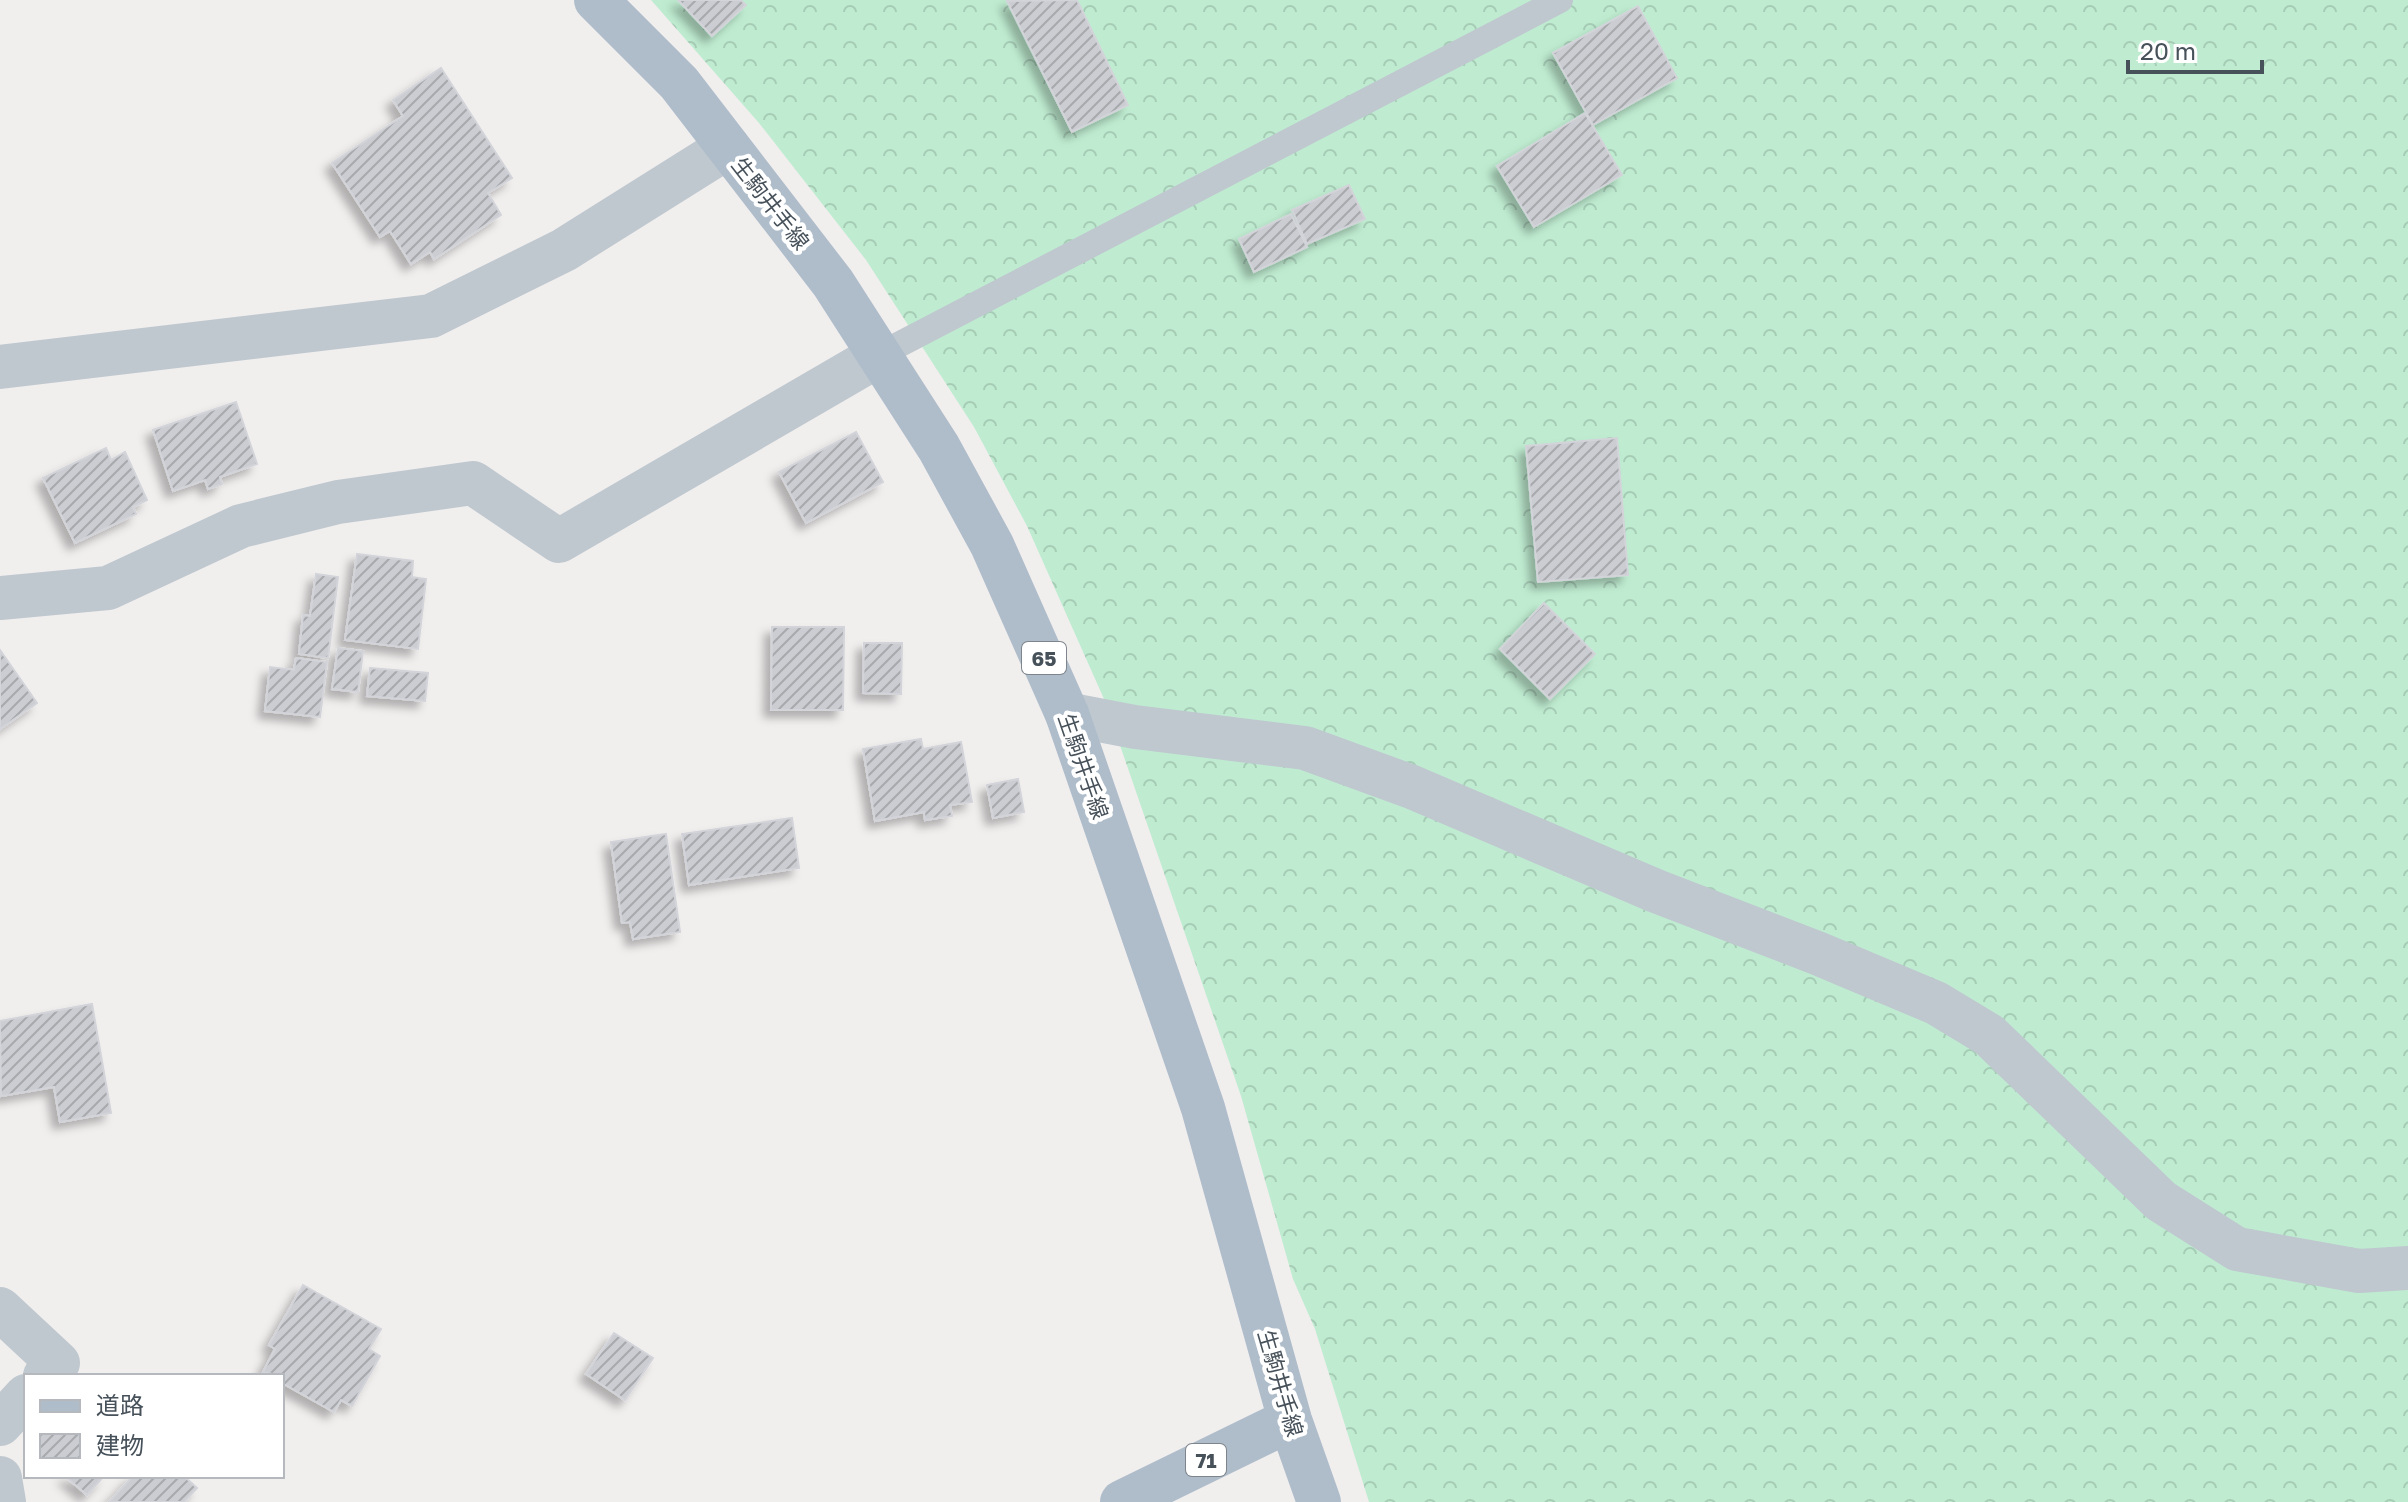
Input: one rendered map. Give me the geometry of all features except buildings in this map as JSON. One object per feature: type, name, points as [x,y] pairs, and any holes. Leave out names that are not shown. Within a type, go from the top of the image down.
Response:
[{"type":"main road","name":"生駒井手線","points":[[596,0],[679,83],[833,283],[939,448],[992,545],[1067,714],[1203,1108],[1290,1420],[1319,1502]]},
{"type":"main road","name":"71","points":[[1122,1502],[1290,1420]]},
{"type":"street","points":[[0,367],[431,316],[564,250],[728,147]]},
{"type":"street","points":[[0,598],[108,588],[241,526],[338,502],[473,483],[559,541],[881,354]]},
{"type":"street","points":[[1067,714],[1135,727],[1305,748],[1412,787],[1656,891],[1817,953],[1936,1003],[1989,1035],[2161,1201],[2237,1249],[2359,1271],[2408,1268]]},
{"type":"street","points":[[0,1309],[58,1363],[47,1374]]},
{"type":"street","points":[[0,1424],[24,1398]]},
{"type":"street","points":[[0,1478],[4,1502]]},
{"type":"lane","points":[[881,354],[1560,0]]},
{"type":"green space","points":[[651,0],[2408,0],[2408,1502],[1369,1502],[1315,1329],[1293,1279],[1241,1096],[1104,699],[1027,526],[974,427],[866,260],[759,123]]}]
